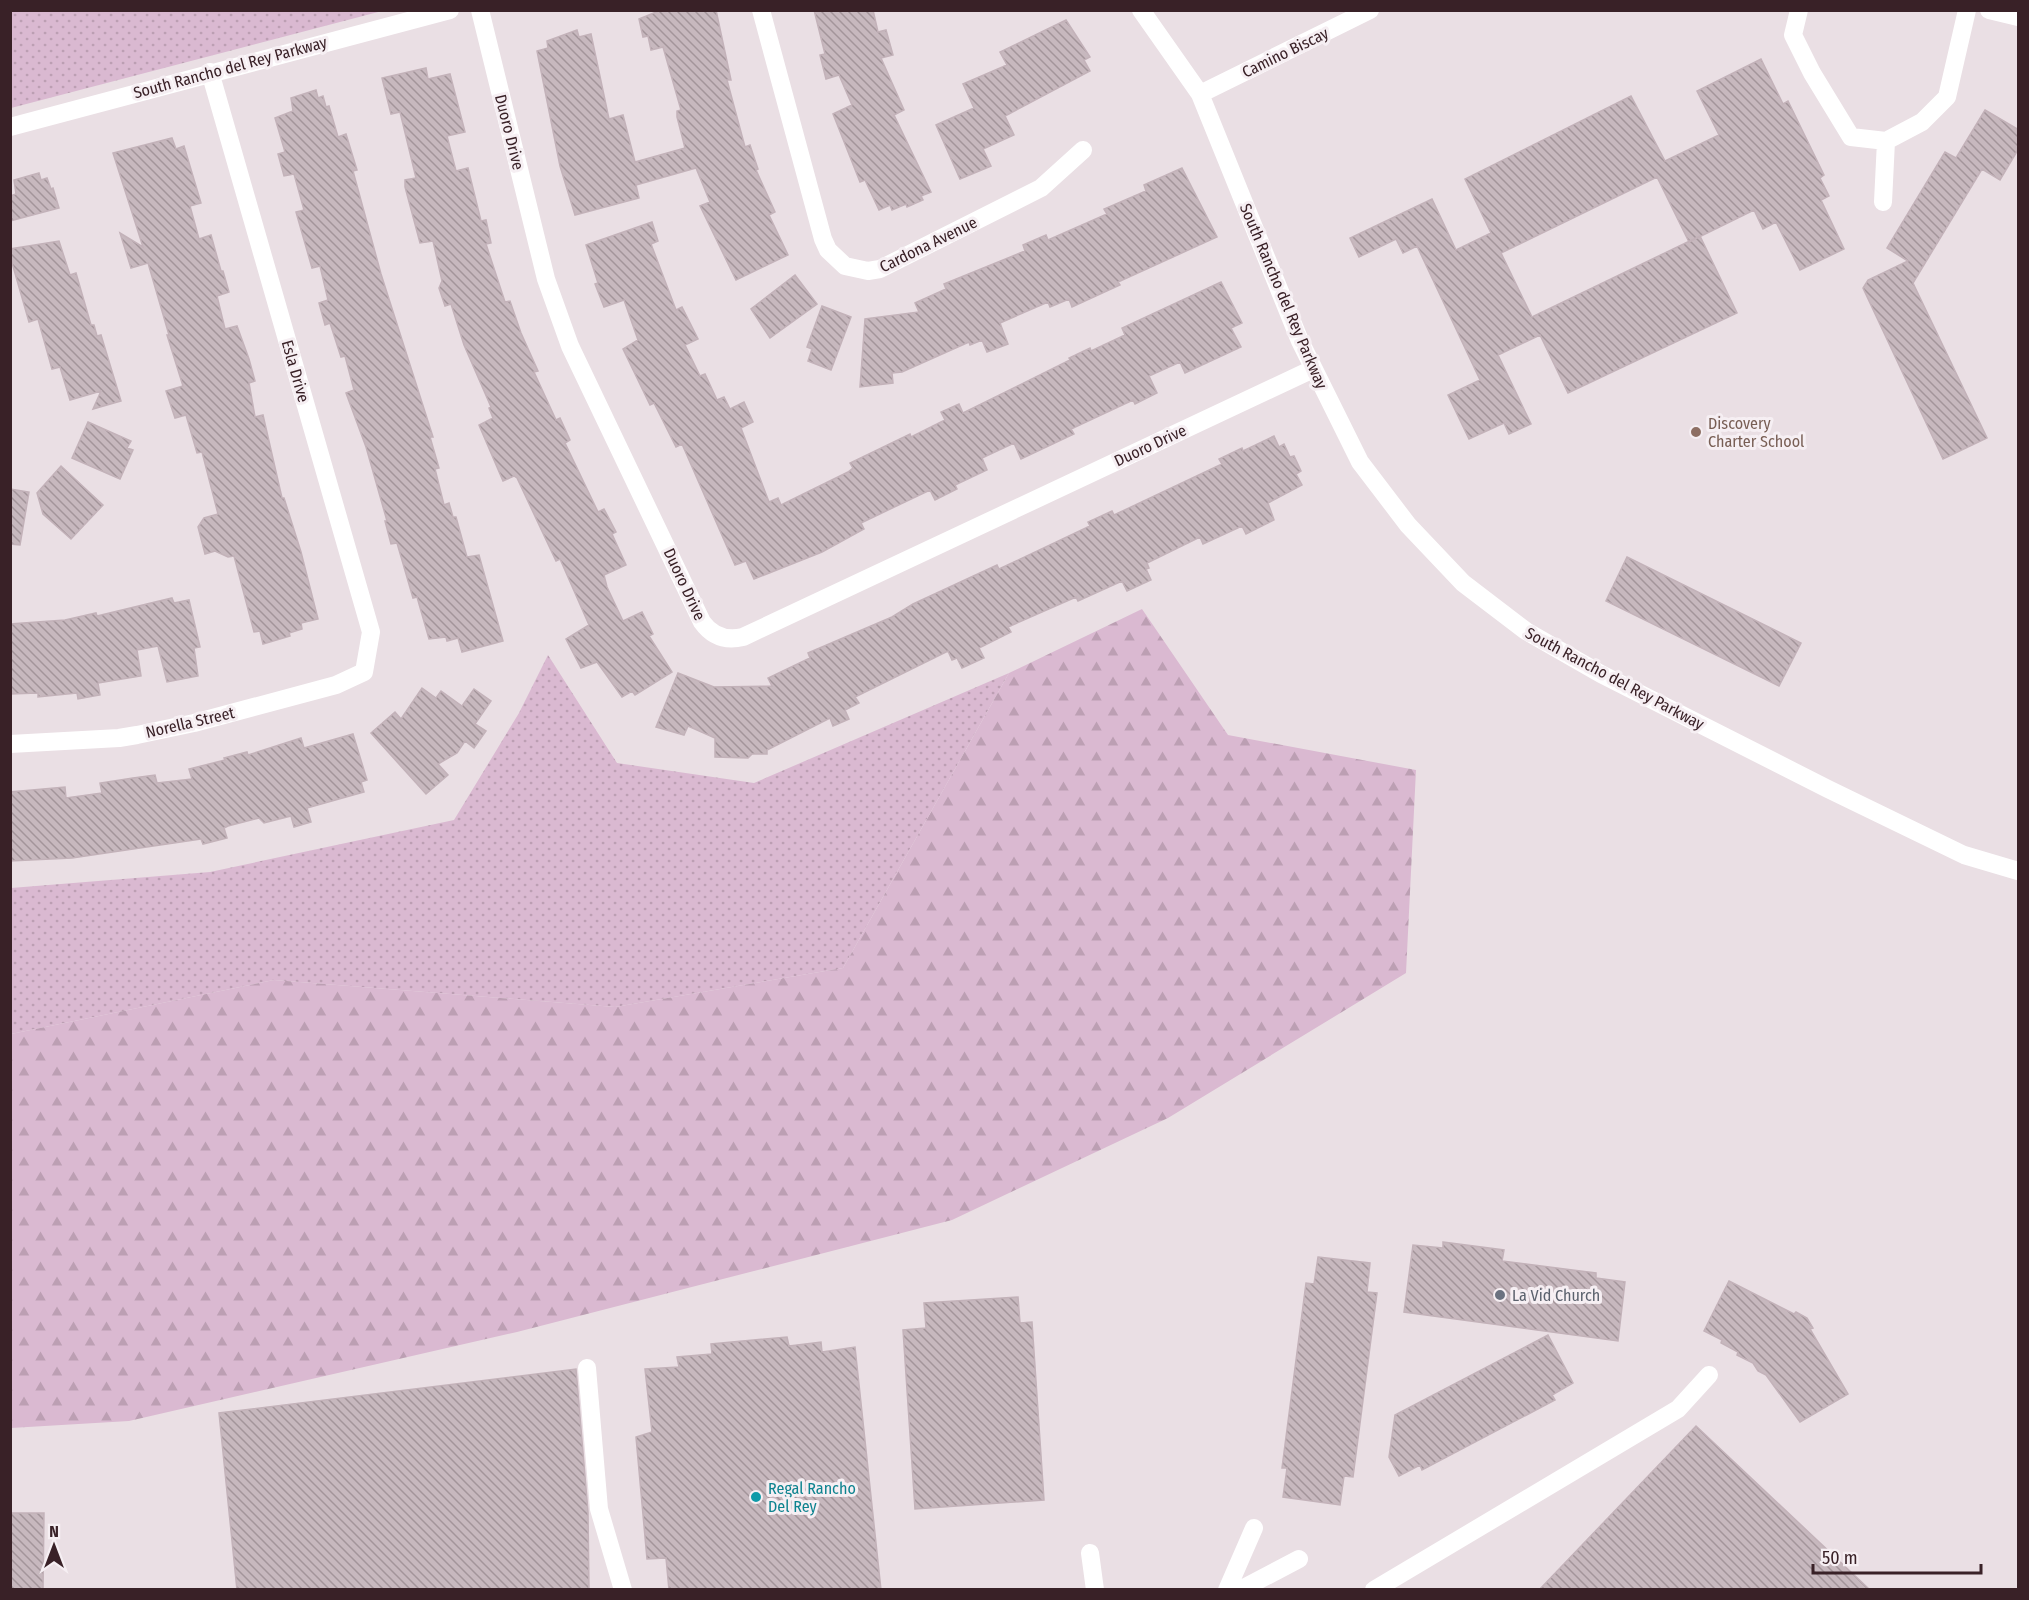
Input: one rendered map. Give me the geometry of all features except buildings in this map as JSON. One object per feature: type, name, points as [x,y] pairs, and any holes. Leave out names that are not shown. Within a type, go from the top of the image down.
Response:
[{"type":"street","name":"South Rancho del Rey Parkway","points":[[10,127],[450,10]]},
{"type":"street","name":"Duoro Drive","points":[[480,10],[546,279],[570,346],[702,622],[714,635],[734,639],[743,637],[1313,369]]},
{"type":"street","name":"Cardona Avenue","points":[[761,10],[823,239],[828,250],[845,266],[868,271],[891,264],[920,247],[1041,188],[1083,150]]},
{"type":"street","name":"South Rancho del Rey Parkway","points":[[1141,10],[1200,94],[1313,369],[1360,462],[1408,525],[1463,583],[1526,631],[1601,674],[1964,855],[2019,871]]},
{"type":"street","name":"Camino Biscay","points":[[1200,94],[1370,10]]},
{"type":"street","points":[[1799,10],[1793,35],[1812,73],[1851,137],[1886,141],[1922,122],[1947,97],[1967,10]]},
{"type":"street","points":[[1989,10],[2019,17]]},
{"type":"street","name":"Esla Drive","points":[[210,72],[371,632],[364,672]]},
{"type":"street","points":[[1883,202],[1886,141]]},
{"type":"street","name":"Norella Street","points":[[10,744],[137,735],[194,723],[336,685],[364,672]]},
{"type":"street","points":[[587,1368],[599,1509],[623,1590]]},
{"type":"street","points":[[1374,1590],[1678,1409],[1708,1375]]},
{"type":"street","points":[[1227,1590],[1254,1528]]},
{"type":"street","points":[[1090,1553],[1095,1590]]},
{"type":"street","points":[[1240,1590],[1299,1559]]},
{"type":"green space","points":[[11,10],[382,10],[382,11],[11,108]]},
{"type":"green space","points":[[1142,609],[1228,735],[1416,770],[1406,973],[1168,1118],[952,1220],[517,1332],[129,1421],[11,1428],[11,1034],[274,980],[615,1007],[843,968],[1009,673]]},
{"type":"green space","points":[[548,655],[617,763],[754,783],[1009,673],[843,968],[615,1007],[274,980],[11,1034],[11,888],[210,872],[454,820],[519,713]]},
{"type":"place","name":"Discovery Charter School","points":[[1696,432]]},
{"type":"place","name":"La Vid Church","points":[[1500,1295]]},
{"type":"place","name":"Regal Rancho Del Rey","points":[[756,1497]]}]
